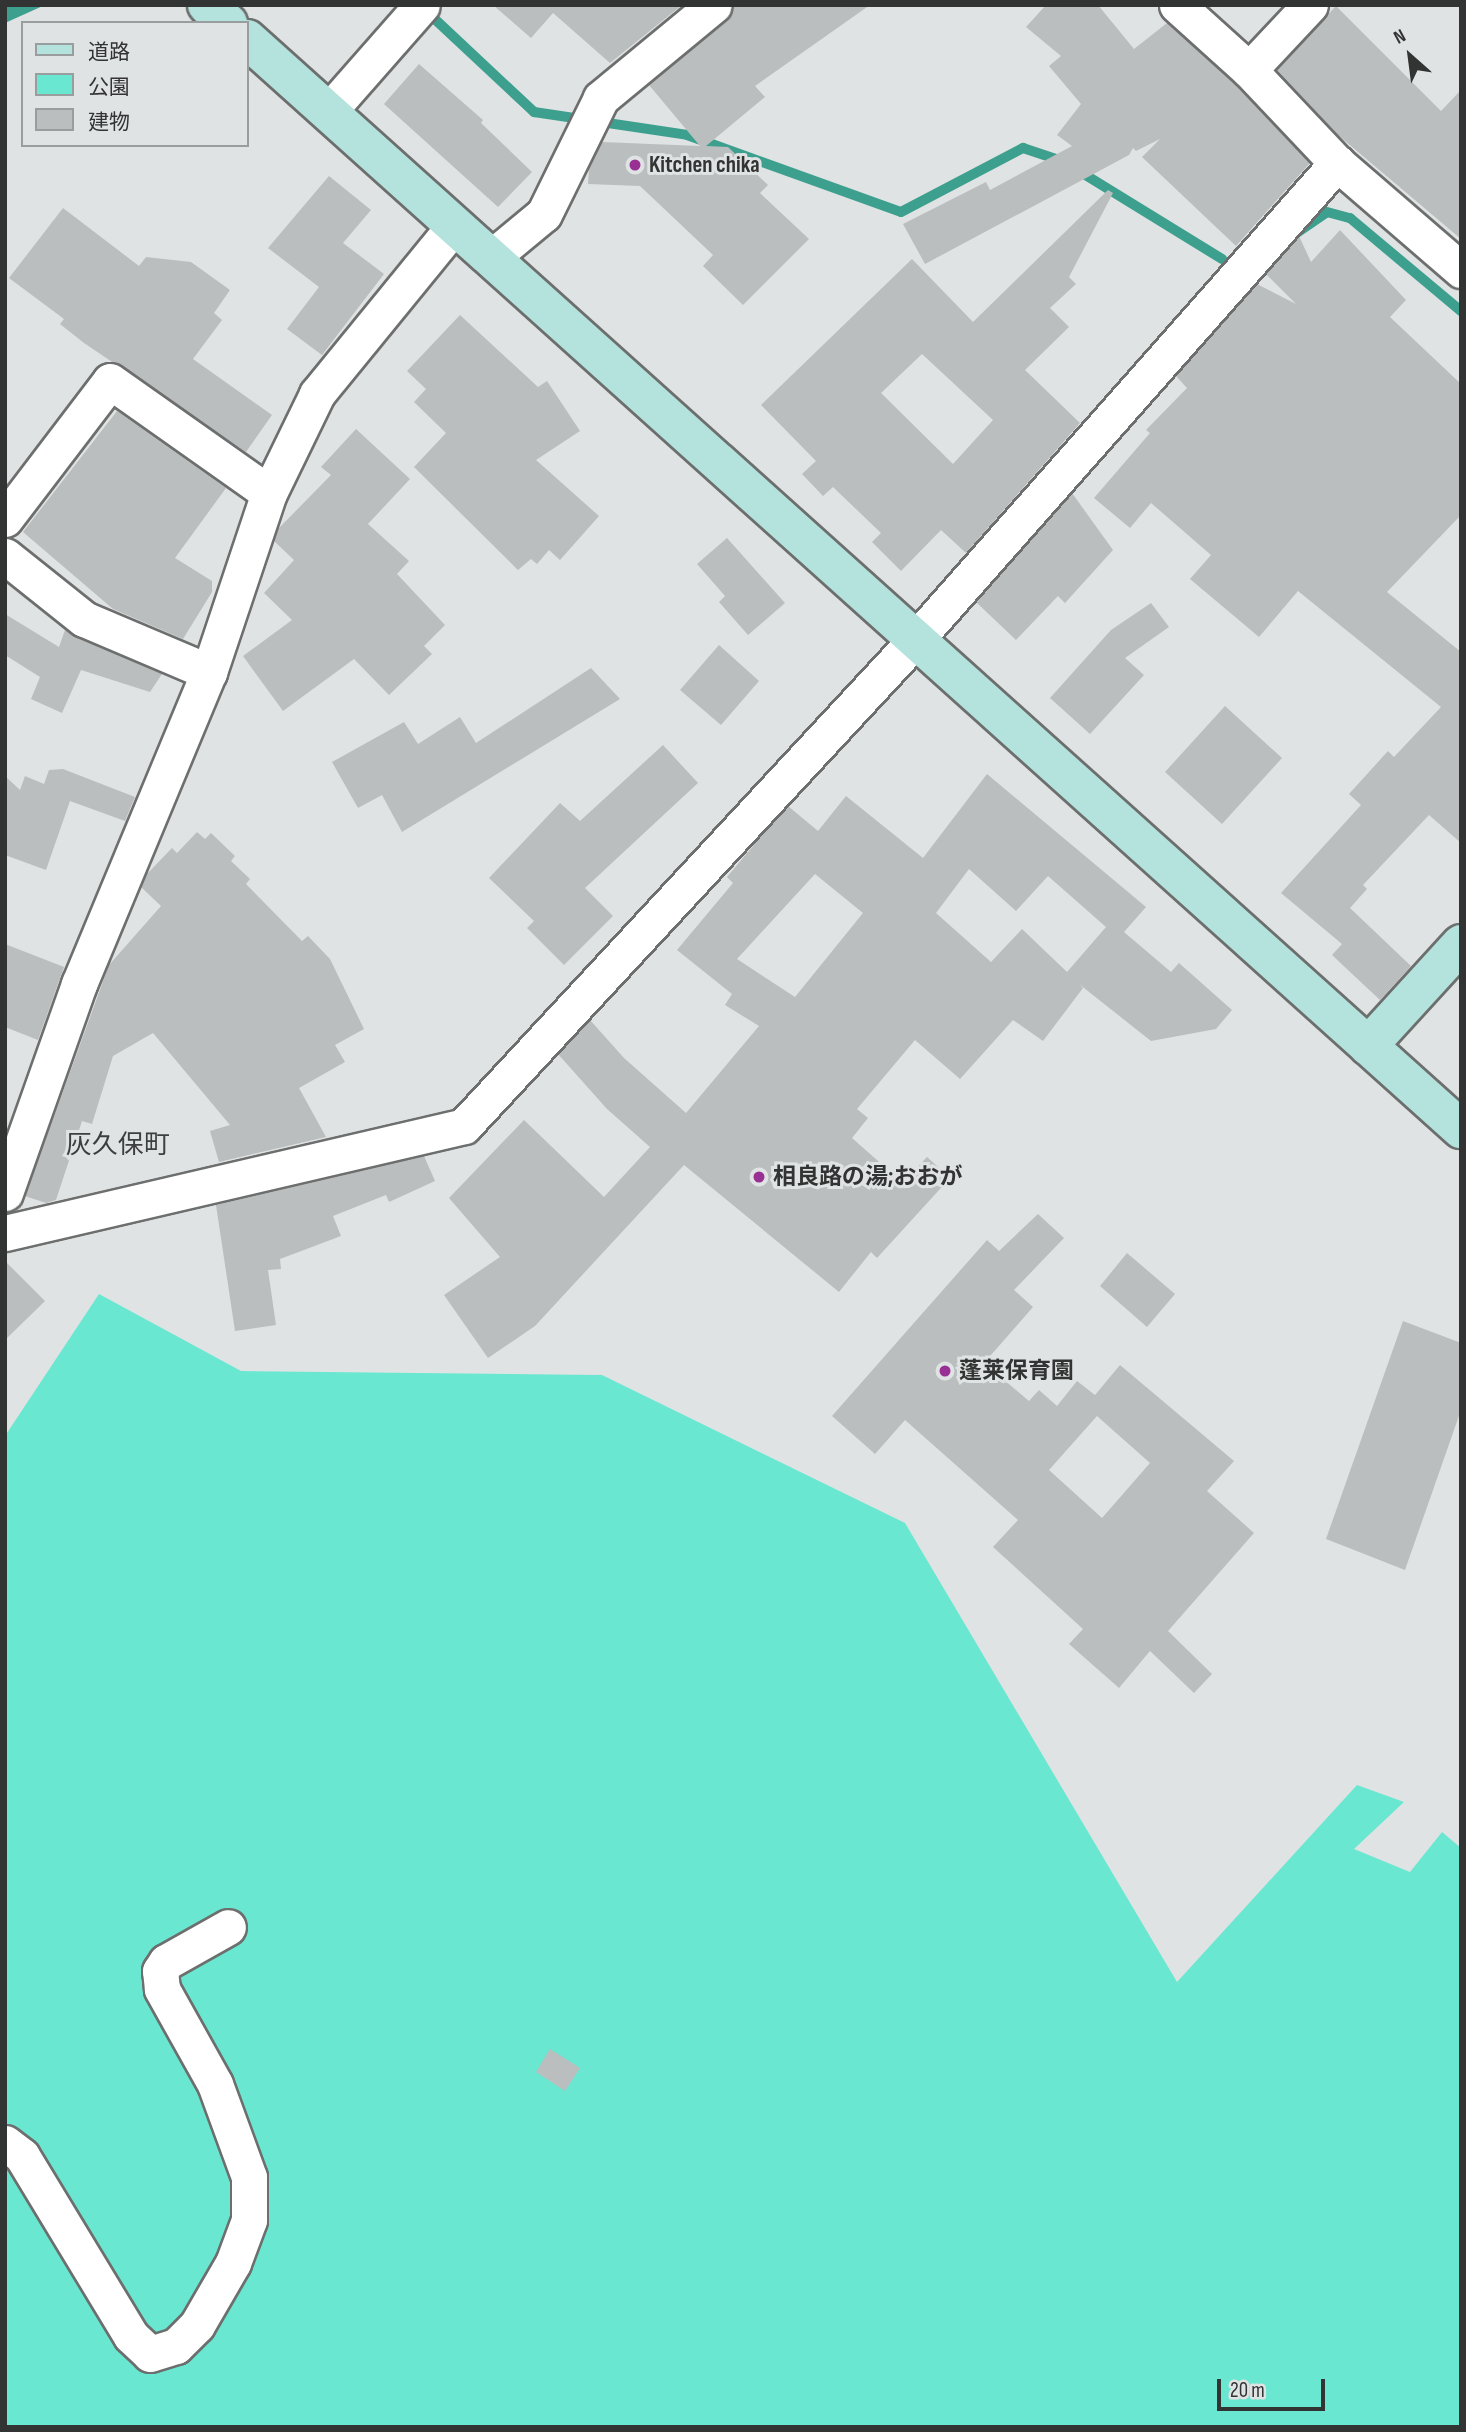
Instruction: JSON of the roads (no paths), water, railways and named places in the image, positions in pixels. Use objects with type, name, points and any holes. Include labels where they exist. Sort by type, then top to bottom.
[{"type":"street","points":[[208,5],[226,21]]},
{"type":"street","points":[[321,104],[422,5]]},
{"type":"street","points":[[492,257],[544,214],[601,98],[714,5]]},
{"type":"street","points":[[1177,5],[1249,71],[1338,163],[1461,270]]},
{"type":"street","points":[[1249,71],[1310,5]]},
{"type":"street","points":[[248,39],[918,637],[1461,1129]]},
{"type":"street","points":[[5,1233],[464,1126],[918,637],[1338,163]]},
{"type":"street","points":[[5,1193],[79,984],[209,672],[269,493],[317,394],[455,225]]},
{"type":"street","points":[[5,519],[110,382],[269,493]]},
{"type":"street","points":[[5,556],[84,619],[209,672]]},
{"type":"street","points":[[1368,1046],[1461,944]]},
{"type":"street","points":[[5,2143],[22,2156],[131,2336],[150,2354],[176,2346],[197,2325],[233,2263],[249,2220],[249,2178],[215,2084],[162,1989],[160,1972],[166,1962],[228,1927]]},
{"type":"waterway","points":[[424,9],[534,112],[687,135],[901,212],[1023,148],[1062,161]]},
{"type":"waterway","points":[[1079,171],[1222,259]]},
{"type":"waterway","points":[[1292,236],[1327,212],[1350,218],[1461,311]]},
{"type":"place","name":"Kitchen chika","points":[[635,165]]},
{"type":"place","name":"相良路の湯;おおが","points":[[759,1177]]},
{"type":"place","name":"蓬莱保育園","points":[[945,1371]]},
{"type":"district","name":"灰久保町","points":[[118,1146]]}]
